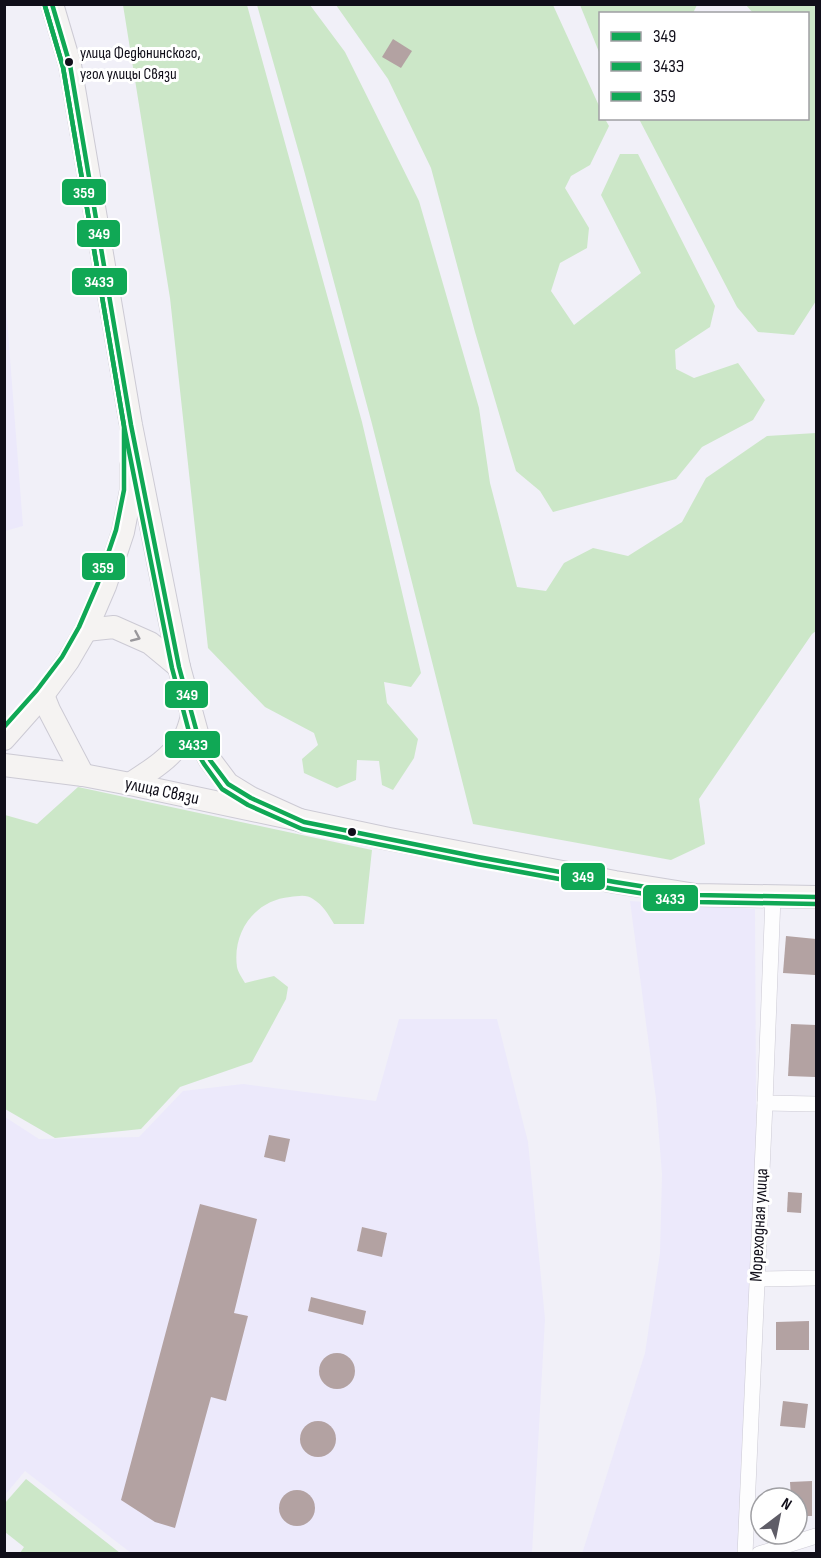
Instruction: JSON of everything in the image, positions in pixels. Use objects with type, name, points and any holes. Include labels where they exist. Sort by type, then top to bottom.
[{"type":"main road","points":[[52,4],[70,65],[131,425],[179,667],[192,716],[210,760],[228,784],[251,798],[304,822]]},
{"type":"main road","points":[[4,739],[43,695],[68,661],[86,630],[105,586],[123,532],[131,490],[131,425]]},
{"type":"main road","points":[[86,630],[114,627],[150,643],[179,667]]},
{"type":"main road","points":[[43,695],[83,775]]},
{"type":"main road","points":[[130,784],[154,769],[172,752],[184,737],[192,716]]},
{"type":"main road","name":"улица Связи","points":[[4,765],[83,775],[467,855],[615,882],[696,895],[816,897]]},
{"type":"street","name":"Мореходная улица","points":[[745,1554],[773,897]]},
{"type":"street","points":[[765,1103],[816,1104]]},
{"type":"street","points":[[757,1279],[816,1278]]},
{"type":"street","points":[[759,1554],[816,1536]]},
{"type":"shaded area","points":[[5,293],[23,526],[4,531]]},
{"type":"shaded area","points":[[630,901],[755,909],[757,1279],[745,1553],[582,1554],[645,1353],[660,1253],[662,1174],[656,1099]]},
{"type":"shaded area","points":[[399,1019],[497,1019],[528,1142],[545,1319],[532,1553],[131,1553],[25,1471],[5,1495],[5,1117],[39,1139],[139,1137],[183,1091],[243,1084],[376,1101]]},
{"type":"green space","points":[[123,5],[247,5],[362,422],[421,673],[411,687],[384,682],[387,703],[418,739],[414,758],[393,790],[382,785],[379,761],[357,760],[356,780],[337,788],[304,773],[302,759],[318,745],[314,733],[265,707],[208,648],[170,298]]},
{"type":"green space","points":[[257,5],[310,5],[345,52],[419,201],[479,408],[490,483],[517,587],[546,591],[564,563],[593,548],[628,556],[682,522],[706,478],[767,436],[816,433],[816,631],[699,799],[705,844],[671,860],[473,824],[372,424]]},
{"type":"green space","points":[[336,5],[553,5],[599,106],[599,120],[606,120],[609,126],[590,165],[571,176],[565,188],[589,228],[587,248],[560,263],[551,291],[574,325],[641,273],[601,195],[620,154],[638,154],[715,306],[710,327],[675,350],[676,369],[694,378],[738,363],[765,400],[753,420],[702,447],[676,479],[553,512],[540,491],[516,471],[475,332],[431,168],[388,79]]},
{"type":"green space","points":[[580,5],[697,5],[694,12],[599,12],[599,52]]},
{"type":"green space","points":[[746,5],[816,5],[816,301],[794,335],[758,332],[737,307],[640,120],[809,120],[809,12],[752,12]]},
{"type":"green space","points":[[78,787],[372,850],[364,924],[334,924],[317,901],[308,896],[299,896],[278,899],[267,904],[257,911],[243,930],[236,954],[237,967],[245,983],[274,976],[288,987],[286,999],[252,1062],[180,1087],[141,1129],[55,1138],[5,1109],[5,815],[37,824]]},
{"type":"green space","points":[[26,1479],[120,1553],[20,1553],[24,1547],[5,1532],[5,1503]]},
{"type":"building","points":[[393,39],[412,51],[401,68],[382,57]]},
{"type":"building","points":[[786,936],[816,939],[815,975],[783,973]]},
{"type":"building","points":[[791,1024],[816,1025],[815,1077],[788,1076]]},
{"type":"building","points":[[269,1135],[290,1139],[285,1162],[264,1157]]},
{"type":"building","points":[[788,1192],[802,1193],[801,1213],[787,1212]]},
{"type":"building","points":[[200,1204],[257,1219],[234,1313],[248,1316],[226,1401],[211,1397],[175,1528],[155,1522],[121,1500]]},
{"type":"building","points":[[362,1227],[387,1233],[382,1257],[357,1251]]},
{"type":"building","points":[[311,1297],[366,1311],[363,1325],[308,1311]]},
{"type":"building","points":[[809,1321],[809,1350],[776,1350],[776,1322]]},
{"type":"building","points":[[337,1353],[350,1358],[355,1371],[350,1384],[337,1389],[324,1384],[319,1371],[324,1358]]},
{"type":"building","points":[[783,1401],[808,1404],[805,1428],[780,1426]]},
{"type":"building","points":[[318,1421],[331,1426],[336,1439],[331,1452],[318,1457],[305,1452],[300,1439],[305,1426]]},
{"type":"building","points":[[812,1481],[812,1516],[809,1516],[809,1486],[790,1486],[790,1482]]},
{"type":"building","points":[[297,1490],[310,1495],[315,1508],[310,1521],[297,1526],[284,1521],[279,1508],[284,1495]]},
{"type":"transit line","name":"349","points":[[52,4],[70,65],[131,425],[179,667],[199,740],[210,760],[228,784],[251,798],[304,822],[478,857],[696,895],[816,897]]},
{"type":"transit line","name":"343Э","points":[[45,6],[63,67],[124,426],[172,668],[192,743],[222,789],[248,805],[302,829],[477,864],[695,902],[816,904]]},
{"type":"transit line","name":"359","points":[[4,727],[37,690],[62,657],[79,627],[98,583],[116,530],[124,490],[124,426],[63,67],[45,6]]},
{"type":"place","name":"улица Федюнинского, угол улицы Связи","points":[[69,62]]}]
